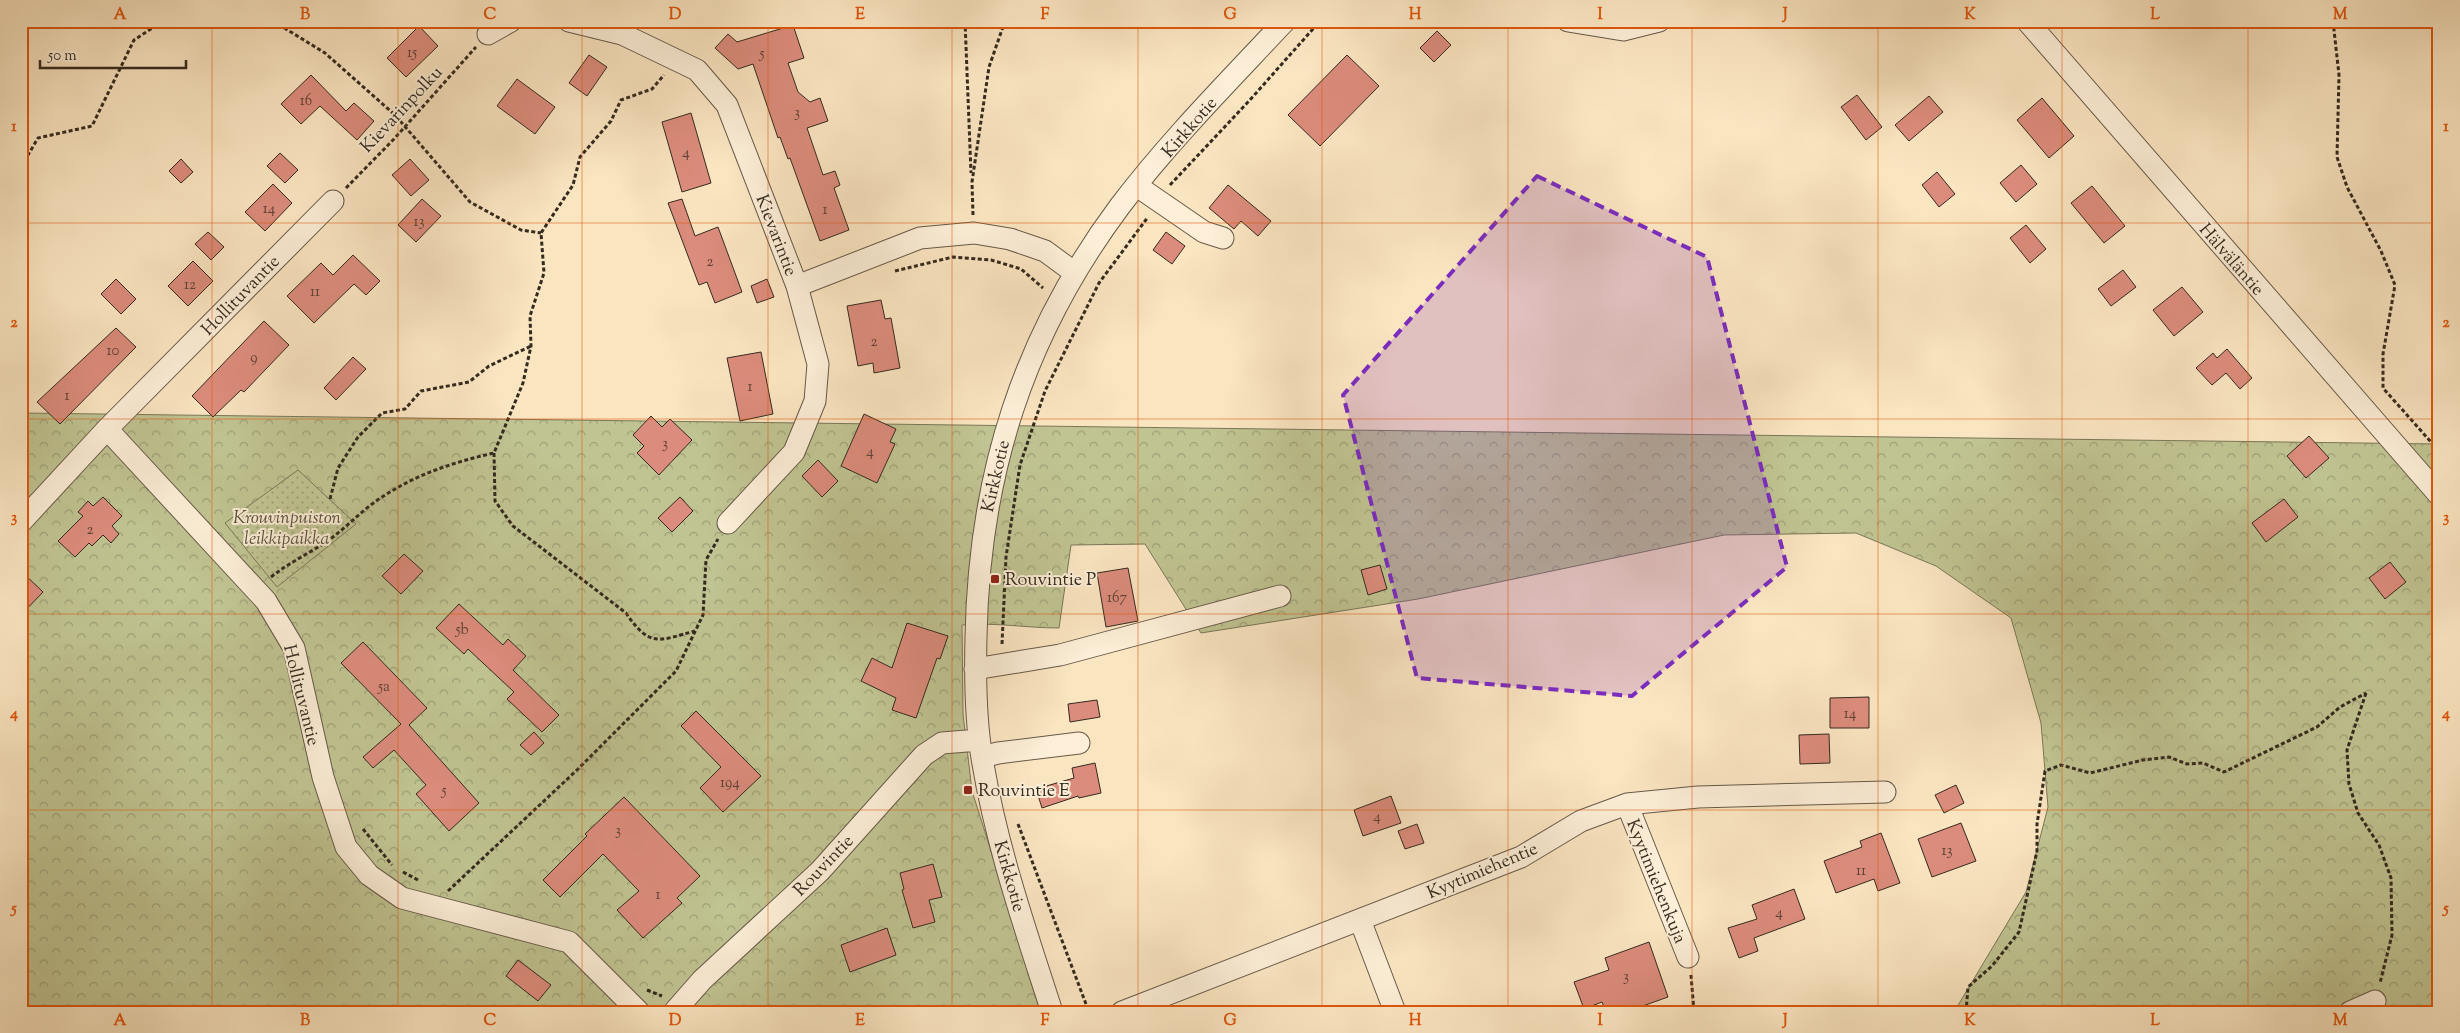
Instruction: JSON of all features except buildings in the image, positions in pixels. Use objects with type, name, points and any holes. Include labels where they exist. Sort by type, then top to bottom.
[{"type":"street","points":[[488,34],[511,21]]},
{"type":"street","name":"Kievarintie","points":[[569,21],[622,34],[697,70],[727,105],[797,286],[920,238],[974,233],[1046,250],[1075,273]]},
{"type":"street","name":"Kirkkotie","points":[[1052,1012],[1017,903],[997,832],[981,749],[975,669],[977,599],[986,511],[1000,448],[1017,395],[1059,302],[1075,273],[1120,206],[1185,130],[1285,21]]},
{"type":"street","points":[[1568,21],[1623,30],[1659,21]]},
{"type":"street","name":"Hälväläntie","points":[[2027,21],[2439,495]]},
{"type":"street","points":[[1137,186],[1204,232],[1223,238]]},
{"type":"street","name":"Hollituvantie","points":[[333,201],[107,429],[266,601],[294,648],[323,777],[346,847],[369,876],[402,898],[569,942],[639,1012]]},
{"type":"street","points":[[728,523],[794,452],[815,401],[818,364],[797,286]]},
{"type":"street","points":[[21,522],[107,429]]},
{"type":"street","points":[[975,669],[1060,655],[1280,596]]},
{"type":"street","name":"Rouvintie","points":[[678,1008],[702,980],[820,871],[924,754],[942,743],[981,749],[1079,743]]},
{"type":"street","name":"Kyytimiehentie","points":[[1122,1012],[1522,857],[1580,821],[1627,804],[1698,797],[1885,792]]},
{"type":"street","name":"Kyytimiehenkuja","points":[[1627,804],[1688,957]]},
{"type":"street","points":[[1360,920],[1395,1012]]},
{"type":"street","points":[[2350,1012],[2375,1001]]},
{"type":"path","points":[[21,167],[38,138],[92,126],[134,40],[163,21]]},
{"type":"path","points":[[273,21],[324,53],[406,126],[470,202],[521,230],[540,233]]},
{"type":"path","points":[[965,21],[974,233]]},
{"type":"path","points":[[972,182],[989,68],[1005,21]]},
{"type":"path","points":[[1000,666],[1006,558],[1020,465],[1045,391],[1081,318],[1099,283],[1174,181],[1250,101],[1320,21]]},
{"type":"path","points":[[2334,21],[2339,75],[2337,157],[2347,187],[2381,252],[2395,285],[2383,354],[2383,388],[2439,451]]},
{"type":"path","name":"Kievarinpolku","points":[[333,201],[406,126],[488,34]]},
{"type":"path","points":[[676,59],[652,89],[621,100],[611,121],[580,157],[573,185],[540,233],[544,273],[530,316],[531,346],[523,383],[494,453],[495,501],[513,526],[626,613],[639,632],[659,641],[696,631]]},
{"type":"path","points":[[888,273],[953,257],[991,260],[1021,269],[1059,302],[1081,318]]},
{"type":"path","points":[[330,499],[338,468],[358,437],[382,413],[405,409],[421,391],[468,382],[489,366],[531,346]]},
{"type":"path","points":[[267,580],[291,561],[314,550],[344,529],[382,497],[429,470],[494,453]]},
{"type":"path","points":[[448,891],[578,769],[676,671],[704,615],[706,560],[728,523]]},
{"type":"path","points":[[1966,1012],[1968,987],[1992,966],[2019,932],[2037,851],[2037,824],[2045,771],[2061,765],[2090,773],[2143,760],[2169,757],[2187,764],[2203,763],[2224,772],[2317,727],[2340,707],[2366,693],[2347,750],[2349,784],[2358,813],[2379,845],[2391,878],[2392,935],[2375,1001]]},
{"type":"path","points":[[1014,815],[1089,1012]]},
{"type":"path","points":[[359,825],[395,868],[424,883]]},
{"type":"path","points":[[440,889],[457,894]]},
{"type":"path","points":[[1688,957],[1694,994],[1694,1012]]},
{"type":"path","points":[[641,988],[678,1008]]},
{"type":"highlighted area","points":[[1537,176],[1707,257],[1787,567],[1632,696],[1417,678],[1343,395]]},
{"type":"green space","points":[[21,413],[2439,444],[2439,1012],[1954,1012],[2026,892],[2048,807],[2041,723],[2011,618],[1936,566],[1856,533],[1724,535],[1418,599],[1201,633],[1145,544],[1071,545],[1059,628],[986,624],[962,625],[963,714],[972,791],[1042,1012],[21,1012]]},
{"type":"green space","name":"Krouvinpuiston leikkipaikka","points":[[298,470],[356,524],[277,587],[225,523]]},
{"type":"place","name":"Rouvintie P","points":[[995,579]]},
{"type":"place","name":"Rouvintie E","points":[[968,790]]}]
